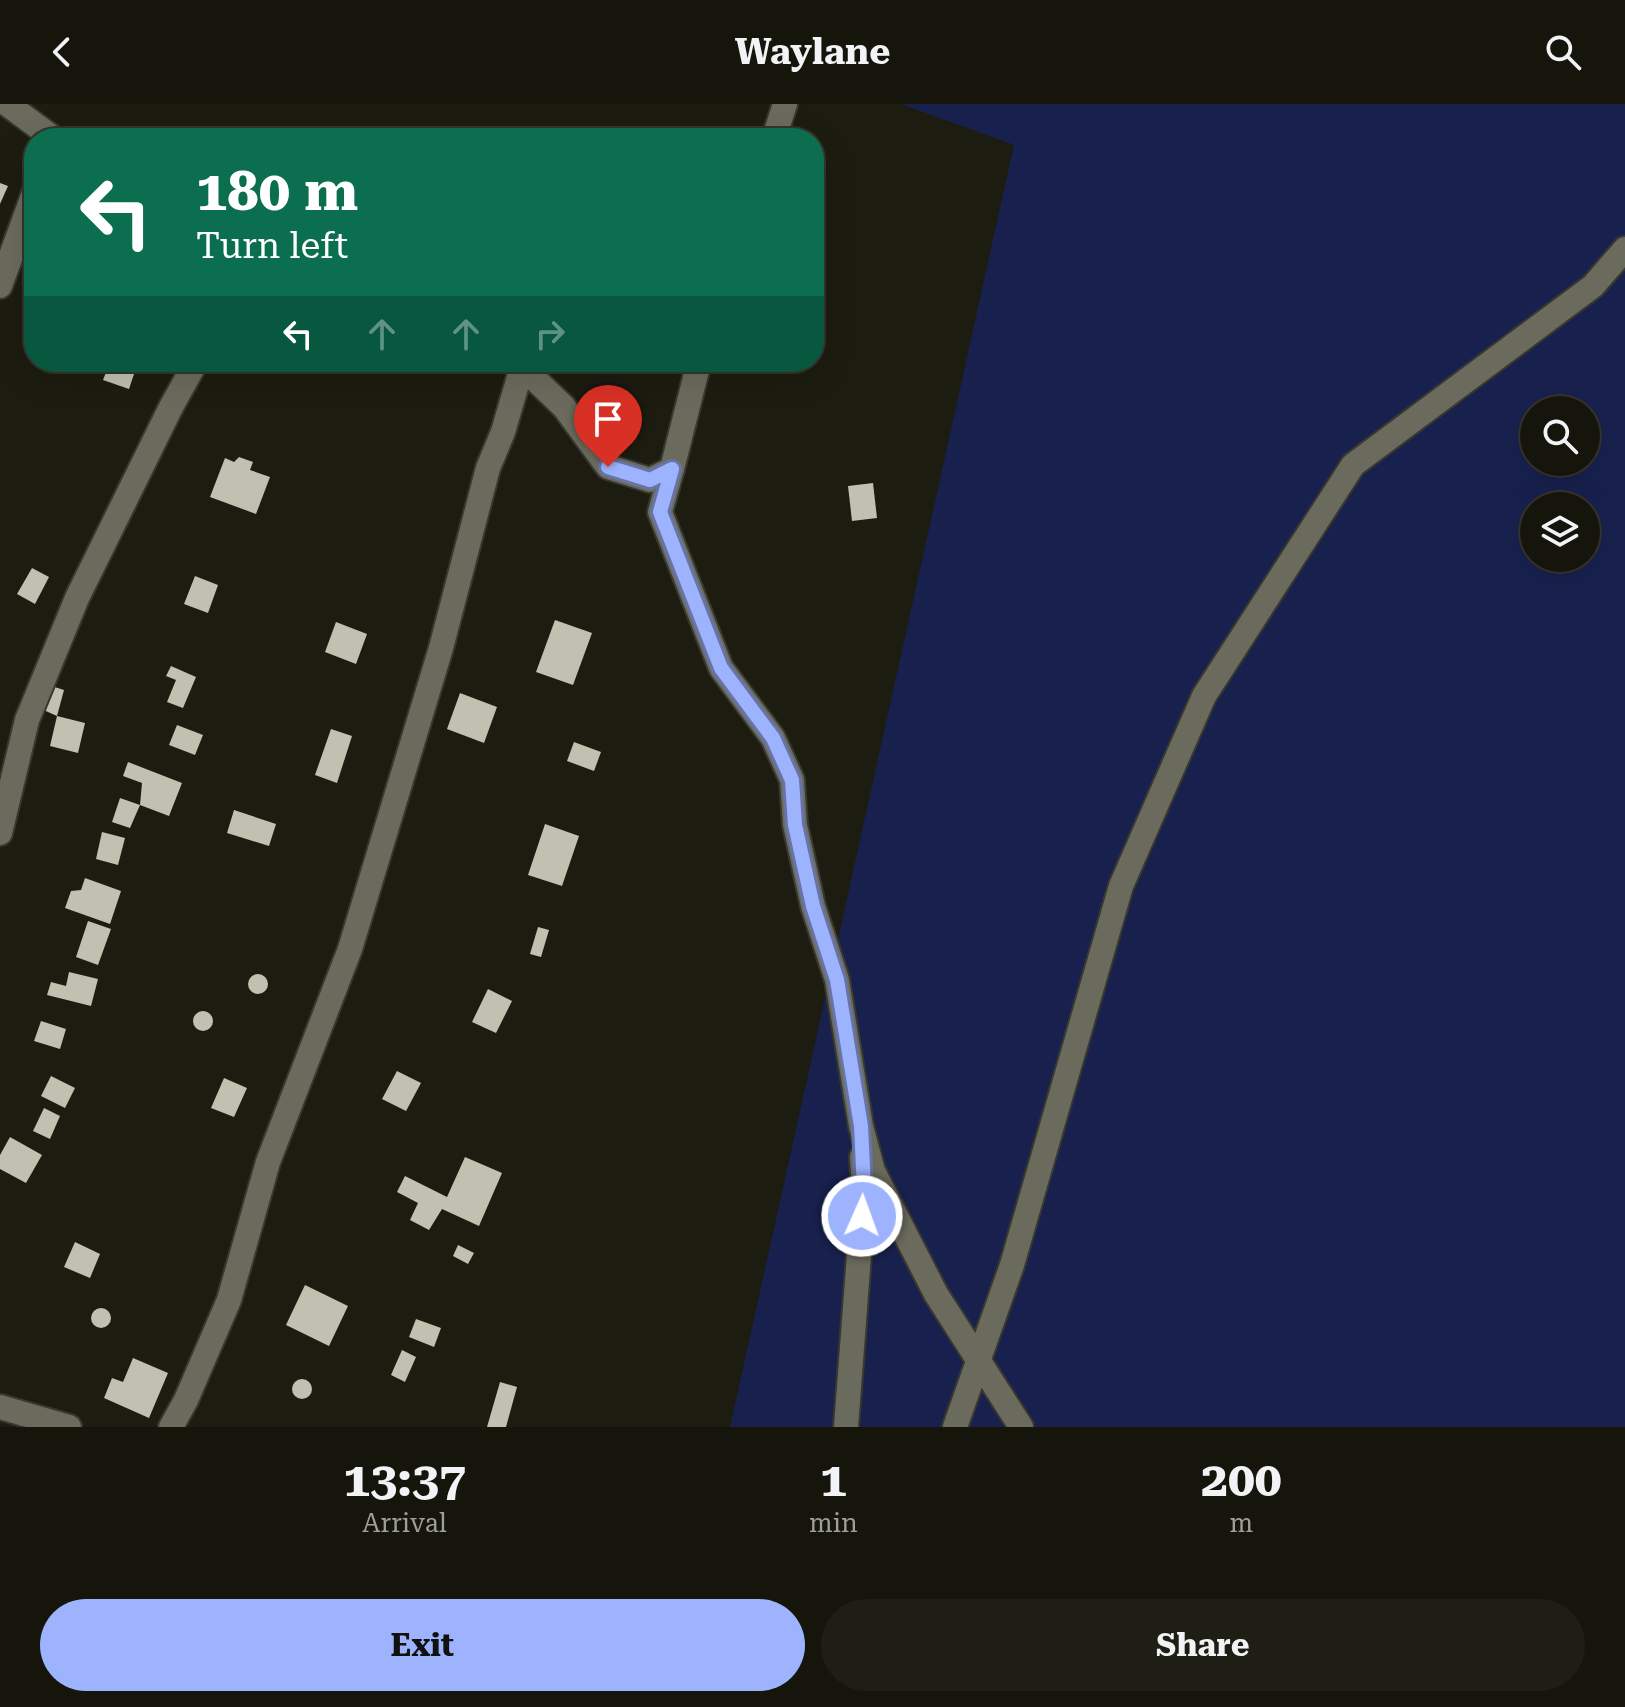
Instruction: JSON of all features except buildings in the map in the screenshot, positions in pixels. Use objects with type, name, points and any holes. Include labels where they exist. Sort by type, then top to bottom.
[{"type":"street","points":[[7,104],[39,128]]},
{"type":"street","points":[[777,128],[785,104]]},
{"type":"street","points":[[0,286],[24,220]]},
{"type":"street","points":[[955,1427],[1012,1265],[1121,886],[1204,696],[1353,465],[1593,286],[1625,249]]},
{"type":"street","points":[[0,833],[27,720],[77,598],[190,372]]},
{"type":"street","points":[[171,1427],[186,1400],[229,1300],[268,1162],[350,949],[441,648],[488,468],[503,432],[518,372]]},
{"type":"street","points":[[527,372],[564,407],[608,467],[650,480],[672,469]]},
{"type":"street","points":[[696,372],[660,512],[721,668],[773,738],[792,780],[795,825],[813,906],[837,980],[861,1126],[873,1171],[936,1294],[1021,1427]]},
{"type":"street","points":[[846,1427],[864,1189],[861,1126]]},
{"type":"street","points":[[0,1407],[69,1427]]},
{"type":"shaded area","points":[[901,104],[1625,104],[1625,1427],[730,1427],[1014,145]]},
{"type":"route","points":[[608,467],[650,480],[672,469],[660,512],[721,668],[773,738],[792,780],[795,825],[813,906],[837,980],[861,1126],[862,1216]]}]
